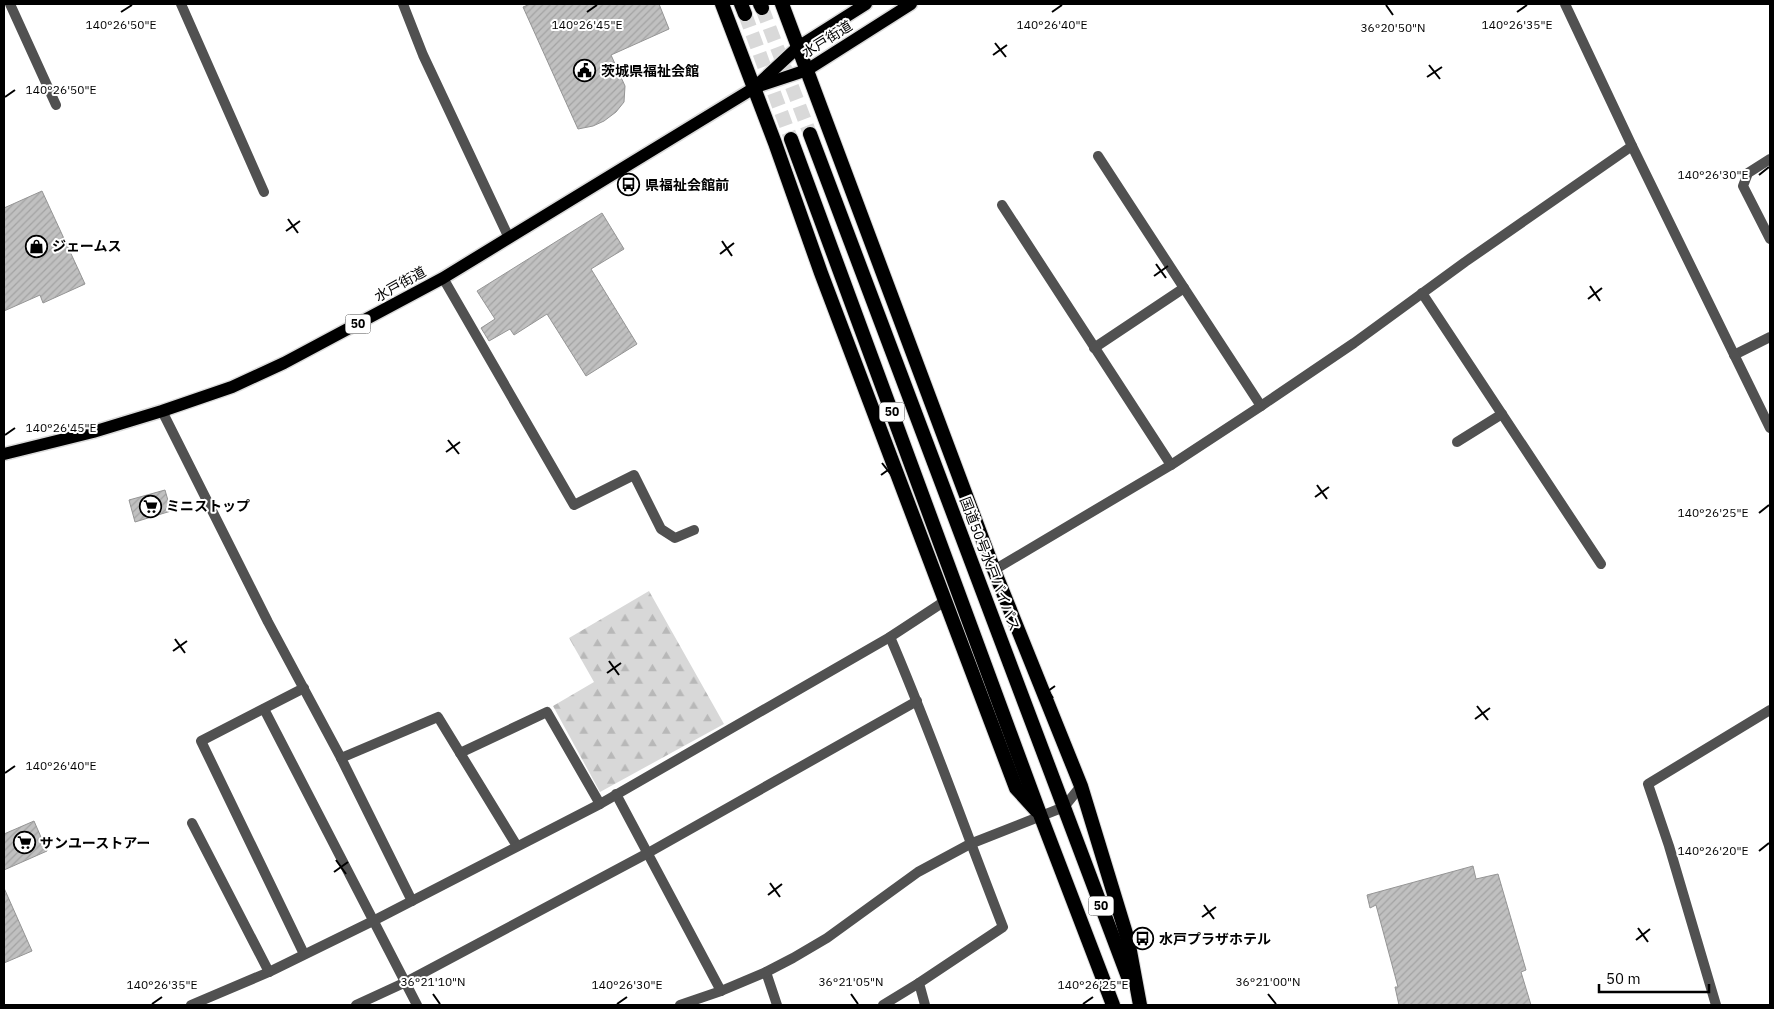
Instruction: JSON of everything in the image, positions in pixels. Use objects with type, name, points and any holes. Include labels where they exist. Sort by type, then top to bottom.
[{"type":"highway","points":[[722,4],[821,274],[1016,788],[1041,817]]},
{"type":"highway","points":[[782,4],[994,570],[1081,786],[1128,940],[1139,1005]]},
{"type":"highway","name":"国道50号水戸バイパス","points":[[810,134],[1139,1005]]},
{"type":"highway","name":"50","points":[[791,139],[1041,817],[1113,1005]]},
{"type":"main road","name":"水戸街道","points":[[4,454],[93,432],[162,411],[241,383],[337,336],[443,278],[754,88],[798,47],[866,4]]},
{"type":"main road","name":"水戸街道","points":[[754,88],[807,70],[911,4]]},
{"type":"street","points":[[10,4],[56,105]]},
{"type":"street","points":[[181,4],[264,192]]},
{"type":"street","points":[[403,4],[423,55],[509,238]]},
{"type":"street","points":[[1564,4],[1770,428]]},
{"type":"street","points":[[994,570],[1171,465],[1261,406],[1354,343],[1632,146]]},
{"type":"street","points":[[1098,156],[1261,406]]},
{"type":"street","points":[[1770,159],[1748,173],[1743,186],[1770,239]]},
{"type":"street","points":[[1002,205],[1171,465]]},
{"type":"street","points":[[443,278],[574,506],[634,474],[661,529],[675,538],[694,530]]},
{"type":"street","points":[[1094,348],[1184,288]]},
{"type":"street","points":[[1422,293],[1600,564]]},
{"type":"street","points":[[1734,355],[1770,337]]},
{"type":"street","points":[[162,411],[268,622],[341,758],[412,901]]},
{"type":"street","points":[[1458,442],[1502,414]]},
{"type":"street","points":[[191,1005],[269,972],[373,921],[600,804],[890,637],[946,601]]},
{"type":"street","points":[[883,1005],[1003,926],[970,844],[917,701],[890,637]]},
{"type":"street","points":[[304,688],[201,741],[304,954]]},
{"type":"street","points":[[356,1005],[406,982],[648,853],[917,701]]},
{"type":"street","points":[[264,709],[417,1005]]},
{"type":"street","points":[[1716,1005],[1669,846],[1648,784],[1770,710]]},
{"type":"street","points":[[460,753],[547,712],[600,804]]},
{"type":"street","points":[[341,758],[438,717],[517,846]]},
{"type":"street","points":[[680,1005],[721,991],[766,972],[827,938],[918,872],[970,844],[1064,807],[1081,786]]},
{"type":"street","points":[[616,794],[721,991]]},
{"type":"street","points":[[192,823],[269,972]]},
{"type":"street","points":[[766,972],[777,1005]]},
{"type":"street","points":[[919,983],[925,1005]]},
{"type":"green space","points":[[649,591],[724,724],[600,792],[553,706],[594,682],[569,638]]},
{"type":"building","name":"茨城県福祉会館","points":[[530,4],[659,4],[669,29],[611,55],[625,86],[624,102],[616,112],[604,121],[593,126],[578,129],[523,7]]},
{"type":"building","name":"ジェームス","points":[[42,191],[85,284],[43,303],[40,295],[4,311],[4,208]]},
{"type":"building","points":[[602,213],[624,249],[591,269],[637,344],[586,376],[547,314],[514,335],[510,329],[489,341],[481,328],[495,319],[477,291]]},
{"type":"building","name":"ミニストップ","points":[[165,490],[171,511],[135,522],[129,500]]},
{"type":"building","name":"サンユーストアー","points":[[34,821],[47,851],[4,870],[4,834]]},
{"type":"building","points":[[1473,866],[1476,879],[1498,874],[1526,970],[1521,972],[1531,1005],[1399,1005],[1395,987],[1398,987],[1376,905],[1370,908],[1367,895]]},
{"type":"building","points":[[4,888],[32,951],[4,963]]},
{"type":"tunnel","points":[[762,8],[810,134]]},
{"type":"tunnel","points":[[745,14],[791,139]]},
{"type":"place","name":"茨城県福祉会館","points":[[585,71]]},
{"type":"place","name":"県福祉会館前","points":[[629,185]]},
{"type":"place","name":"ジェームス","points":[[36,246]]},
{"type":"place","name":"ミニストップ","points":[[150,506]]},
{"type":"place","name":"サンユーストアー","points":[[24,843]]},
{"type":"place","name":"水戸プラザホテル","points":[[1143,939]]}]
